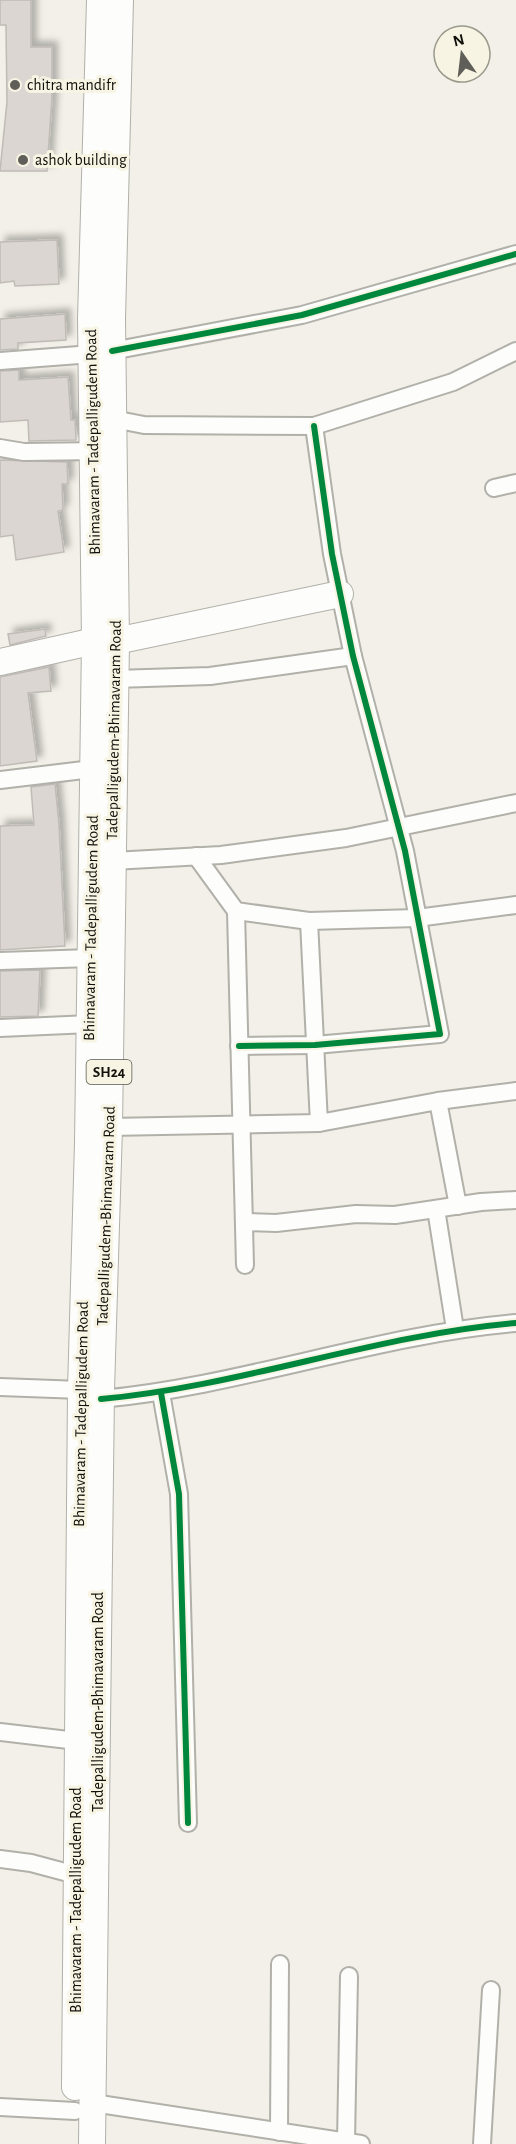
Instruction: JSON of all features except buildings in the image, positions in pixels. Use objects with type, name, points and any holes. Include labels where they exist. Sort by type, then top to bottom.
[{"type":"main road","name":"Bhimavaram - Tadepalligudem Road","points":[[100,0],[103,451]]},
{"type":"main road","name":"Tadepalligudem-Bhimavaram Road","points":[[92,2144],[84,2107],[91,1394],[109,1127],[113,861],[105,714],[115,679],[106,641],[103,451],[113,419],[102,353],[120,0]]},
{"type":"main road","points":[[0,662],[340,594]]},
{"type":"main road","name":"Bhimavaram - Tadepalligudem Road","points":[[74,2144],[84,2107],[76,1875],[77,1741],[91,1394],[92,769],[105,714],[106,641]]},
{"type":"street","points":[[0,361],[102,353],[302,315],[516,254]]},
{"type":"street","points":[[113,419],[144,424],[314,426],[453,382],[516,351]]},
{"type":"street","points":[[239,1046],[315,1045],[440,1034],[398,826],[353,656],[340,594],[314,426]]},
{"type":"street","points":[[0,448],[24,452],[103,451]]},
{"type":"street","points":[[494,488],[516,483]]},
{"type":"street","points":[[115,679],[210,676],[353,656]]},
{"type":"street","points":[[0,780],[92,769]]},
{"type":"street","points":[[113,861],[196,856],[346,838],[516,802]]},
{"type":"street","points":[[196,856],[236,911],[245,1265]]},
{"type":"street","points":[[236,911],[309,921],[417,918],[516,905]]},
{"type":"street","points":[[309,921],[319,1123]]},
{"type":"street","points":[[0,961],[91,958]]},
{"type":"street","points":[[0,1029],[90,1024]]},
{"type":"street","points":[[109,1127],[319,1123],[438,1101],[516,1091]]},
{"type":"street","points":[[438,1101],[458,1206]]},
{"type":"street","points":[[243,1222],[276,1223],[356,1214],[396,1215],[516,1200]]},
{"type":"street","points":[[436,1209],[455,1329]]},
{"type":"street","points":[[0,1387],[91,1394],[161,1393],[455,1329],[516,1323]]},
{"type":"street","points":[[161,1393],[179,1494],[188,1823]]},
{"type":"street","points":[[0,1732],[77,1741]]},
{"type":"street","points":[[0,1859],[31,1863],[76,1875]]},
{"type":"street","points":[[279,2132],[280,1964]]},
{"type":"street","points":[[0,2107],[84,2107],[353,2143],[349,1976]]},
{"type":"street","points":[[482,2144],[491,1990]]},
{"type":"cycle path","points":[[112,351],[302,315],[516,254]]},
{"type":"cycle path","points":[[239,1046],[315,1045],[440,1034],[405,851],[353,656],[332,554],[314,426]]},
{"type":"cycle path","points":[[101,1399],[206,1383],[412,1338],[516,1323]]},
{"type":"cycle path","points":[[161,1393],[179,1494],[188,1823]]},
{"type":"place","name":"chitra mandifr","points":[[15,85]]},
{"type":"place","name":"ashok building","points":[[23,160]]}]
